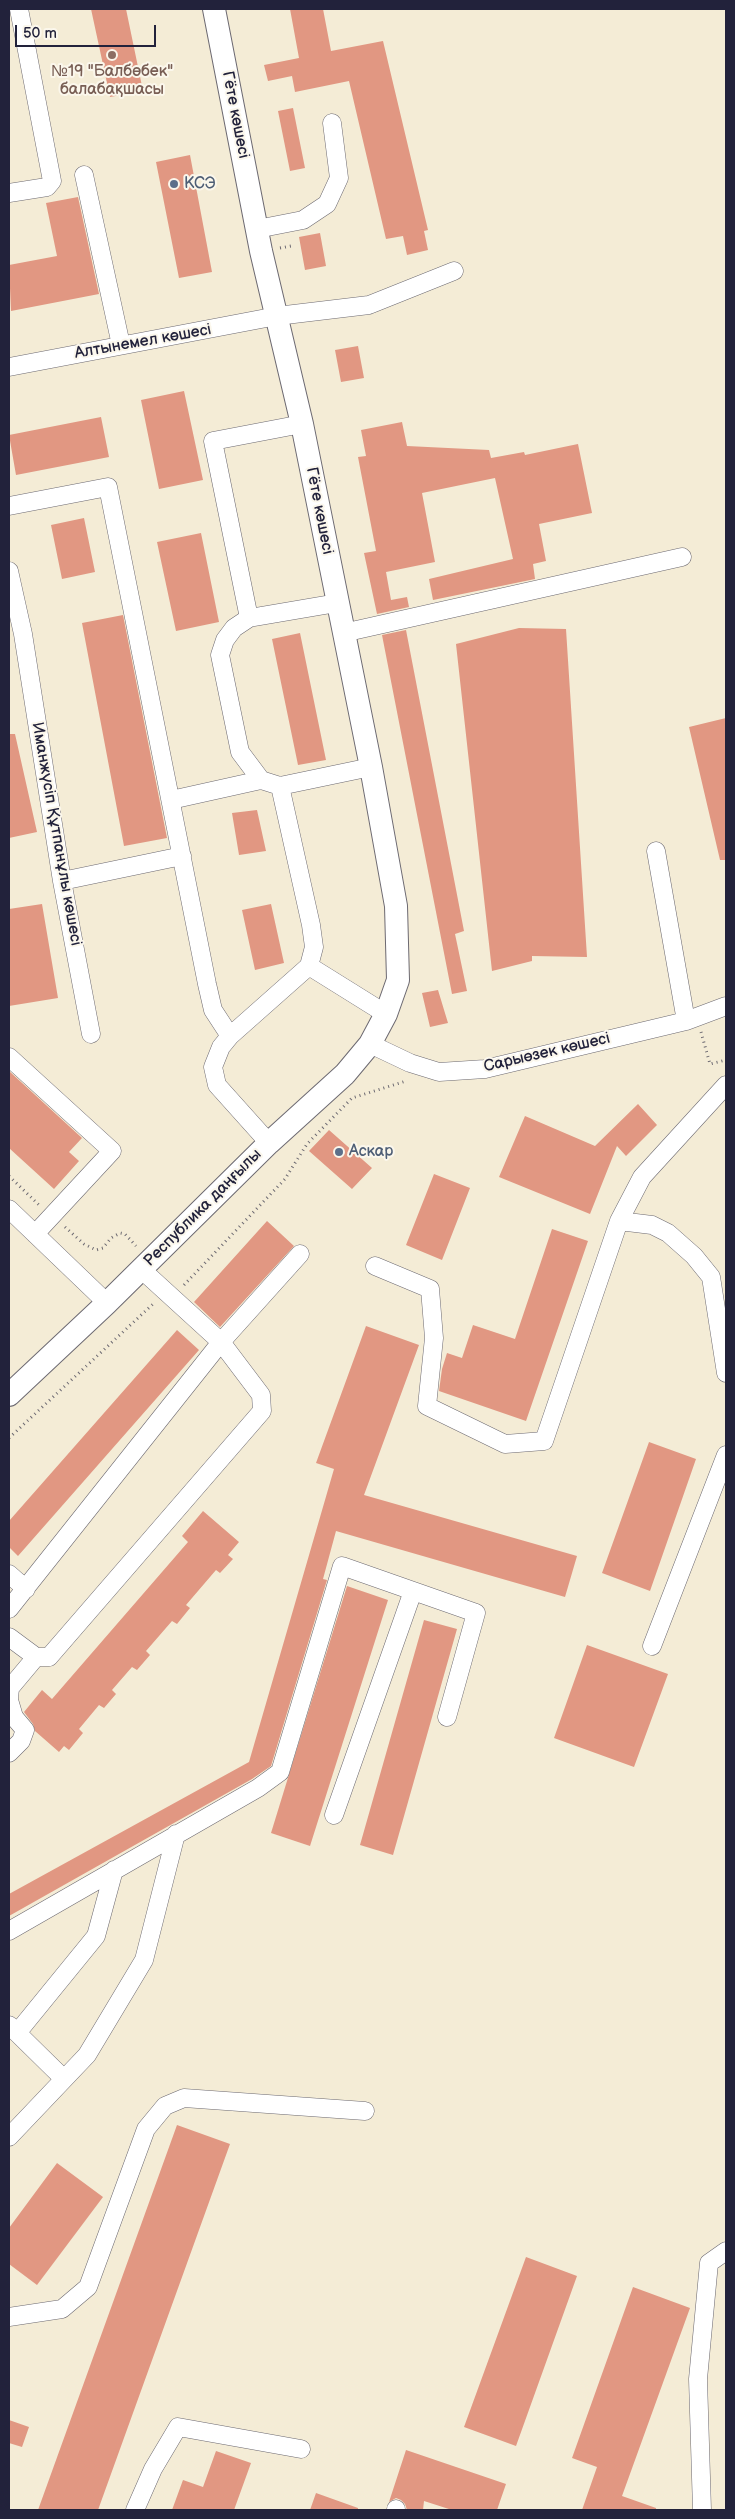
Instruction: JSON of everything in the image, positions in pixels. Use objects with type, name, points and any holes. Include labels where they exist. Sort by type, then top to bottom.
[{"type":"main road","name":"Гёте көшесі","points":[[214,9],[257,229],[302,424],[371,766],[396,906],[398,980],[386,1014]]},
{"type":"main road","name":"Республика даңғылы","points":[[9,1394],[107,1303],[269,1143],[345,1074],[370,1044],[386,1014]]},
{"type":"street","points":[[9,193],[47,187],[52,182],[19,9]]},
{"type":"street","points":[[257,229],[303,220],[327,204],[339,178],[332,123]]},
{"type":"street","points":[[84,175],[121,345]]},
{"type":"street","name":"Алтынемел көшесі","points":[[9,368],[277,316],[370,305],[454,271]]},
{"type":"street","points":[[249,618],[213,441],[302,424]]},
{"type":"street","points":[[9,506],[108,487],[213,1010],[230,1036]]},
{"type":"street","points":[[343,633],[682,557]]},
{"type":"street","name":"Иманжүсіп Құтпанұлы көшесі","points":[[9,571],[16,636],[92,1034]]},
{"type":"street","points":[[261,780],[240,752],[220,655],[225,640],[234,628],[249,618],[337,603]]},
{"type":"street","points":[[171,800],[261,780],[280,786],[371,766]]},
{"type":"street","points":[[269,1143],[217,1086],[213,1067],[220,1047],[230,1036],[309,966],[314,947],[312,925],[280,786]]},
{"type":"street","points":[[656,851],[686,1021]]},
{"type":"street","points":[[62,881],[182,856]]},
{"type":"street","points":[[309,966],[386,1014]]},
{"type":"street","name":"Сарыөзек көшесі","points":[[370,1044],[410,1063],[439,1072],[484,1069],[686,1021],[726,1006]]},
{"type":"street","points":[[9,1057],[112,1151],[35,1234]]},
{"type":"street","points":[[375,1266],[430,1289],[434,1338],[427,1406],[506,1444],[544,1441],[619,1221],[642,1177],[726,1085]]},
{"type":"street","points":[[9,1209],[107,1303]]},
{"type":"street","points":[[619,1221],[652,1225],[668,1233],[694,1256],[711,1277],[726,1372]]},
{"type":"street","points":[[9,1609],[221,1342],[300,1254]]},
{"type":"street","points":[[9,1637],[36,1657],[49,1657],[262,1412],[261,1395],[221,1342],[142,1269]]},
{"type":"street","points":[[652,1646],[726,1455]]},
{"type":"street","points":[[9,1931],[280,1772],[342,1566],[476,1613],[447,1717]]},
{"type":"street","points":[[9,1574],[26,1589]]},
{"type":"street","points":[[334,1815],[412,1591]]},
{"type":"street","points":[[9,1753],[21,1741],[25,1730],[14,1717],[9,1699],[10,1688],[36,1657]]},
{"type":"street","points":[[9,2137],[87,2055],[144,1960],[176,1834]]},
{"type":"street","points":[[64,2079],[13,2029],[96,1936],[114,1870]]},
{"type":"street","points":[[9,2317],[62,2309],[88,2287],[146,2129],[165,2106],[184,2098],[365,2111]]},
{"type":"street","points":[[702,2510],[698,2379],[709,2263],[726,2251]]},
{"type":"street","points":[[134,2510],[153,2469],[178,2427],[300,2449]]},
{"type":"path","points":[[701,1033],[710,1064],[726,1060]]},
{"type":"path","points":[[9,1438],[167,1292]]},
{"type":"building","points":[[91,9],[126,9],[143,91],[110,97]]},
{"type":"building","points":[[290,9],[323,9],[331,51],[383,41],[428,230],[424,231],[428,250],[407,255],[403,236],[386,239],[349,81],[295,92],[292,76],[268,81],[264,65],[299,58]]},
{"type":"building","points":[[293,108],[305,168],[290,171],[278,111]]},
{"type":"building","points":[[190,155],[212,272],[179,278],[156,162]]},
{"type":"building","points":[[78,197],[99,294],[11,311],[9,265],[57,256],[46,203]]},
{"type":"building","points":[[320,233],[326,266],[305,270],[299,237]]},
{"type":"building","points":[[358,346],[364,378],[341,382],[335,350]]},
{"type":"building","points":[[184,391],[203,480],[159,489],[141,400]]},
{"type":"building","points":[[101,417],[109,457],[16,475],[9,435]]},
{"type":"building","points":[[402,422],[407,446],[489,450],[491,458],[524,452],[525,455],[578,444],[592,513],[539,524],[546,561],[533,564],[535,579],[433,600],[429,579],[513,559],[495,478],[422,493],[435,562],[386,572],[391,600],[407,597],[409,607],[377,614],[364,553],[376,551],[358,457],[366,456],[361,430]]},
{"type":"building","points":[[84,518],[95,572],[62,579],[51,525]]},
{"type":"building","points":[[201,533],[219,622],[176,631],[157,542]]},
{"type":"building","points":[[123,615],[167,838],[124,846],[82,623]]},
{"type":"building","points":[[519,628],[566,629],[587,957],[532,956],[532,961],[492,971],[456,644]]},
{"type":"building","points":[[406,630],[464,931],[455,934],[467,991],[452,994],[382,635]]},
{"type":"building","points":[[300,633],[326,760],[298,765],[272,639]]},
{"type":"building","points":[[726,718],[726,860],[720,860],[689,727]]},
{"type":"building","points":[[9,734],[15,734],[37,832],[9,838]]},
{"type":"building","points":[[257,810],[266,851],[239,855],[232,813]]},
{"type":"building","points":[[42,904],[58,998],[9,1006],[9,909]]},
{"type":"building","points":[[271,904],[284,963],[255,970],[242,910]]},
{"type":"building","points":[[438,990],[448,1023],[430,1027],[422,993]]},
{"type":"building","points":[[9,1071],[82,1138],[69,1152],[79,1161],[54,1189],[9,1148]]},
{"type":"building","points":[[638,1104],[657,1125],[626,1156],[617,1146],[590,1214],[499,1177],[525,1116],[595,1146]]},
{"type":"building","points":[[329,1130],[372,1168],[352,1189],[309,1151]]},
{"type":"building","points":[[434,1174],[470,1188],[442,1260],[406,1245]]},
{"type":"building","points":[[267,1221],[294,1246],[220,1327],[194,1302]]},
{"type":"building","points":[[552,1229],[588,1241],[526,1421],[439,1391],[442,1369],[447,1353],[462,1358],[473,1325],[515,1339]]},
{"type":"building","points":[[366,1326],[419,1345],[364,1495],[577,1556],[565,1597],[336,1531],[323,1579],[327,1580],[271,1766],[252,1779],[9,1916],[9,1894],[249,1762],[334,1469],[316,1463]]},
{"type":"building","points":[[177,1330],[199,1350],[18,1556],[9,1547],[9,1521]]},
{"type":"building","points":[[649,1442],[696,1459],[650,1591],[602,1573]]},
{"type":"building","points":[[203,1511],[239,1542],[228,1555],[233,1559],[220,1573],[216,1570],[186,1605],[190,1608],[177,1624],[172,1621],[146,1651],[150,1655],[137,1670],[132,1667],[112,1690],[116,1694],[104,1708],[99,1705],[79,1729],[83,1733],[69,1750],[64,1746],[59,1752],[35,1731],[33,1724],[24,1712],[42,1690],[52,1699],[188,1542],[182,1536]]},
{"type":"building","points":[[347,1586],[388,1600],[310,1846],[271,1833]]},
{"type":"building","points":[[424,1620],[457,1629],[393,1855],[360,1845]]},
{"type":"building","points":[[587,1645],[668,1674],[634,1767],[554,1738]]},
{"type":"building","points":[[177,2125],[230,2144],[98,2510],[38,2510]]},
{"type":"building","points":[[57,2163],[103,2197],[37,2285],[9,2264],[9,2228]]},
{"type":"building","points":[[526,2257],[577,2276],[516,2446],[464,2427]]},
{"type":"building","points":[[633,2287],[690,2308],[622,2496],[656,2508],[656,2510],[582,2510],[597,2467],[572,2458]]},
{"type":"building","points":[[9,2420],[29,2427],[22,2447],[9,2443]]},
{"type":"building","points":[[406,2450],[506,2484],[497,2510],[452,2510],[424,2501],[423,2510],[407,2510],[401,2500],[396,2498],[389,2502]]},
{"type":"building","points":[[216,2451],[251,2463],[234,2510],[172,2510],[183,2480],[203,2487]]},
{"type":"building","points":[[316,2493],[358,2508],[358,2510],[310,2510]]},
{"type":"place","name":"№19 \"Балбөбек\" балабақшасы","points":[[112,55]]},
{"type":"place","name":"КСЭ","points":[[174,184]]},
{"type":"place","name":"Аскар","points":[[339,1152]]}]
